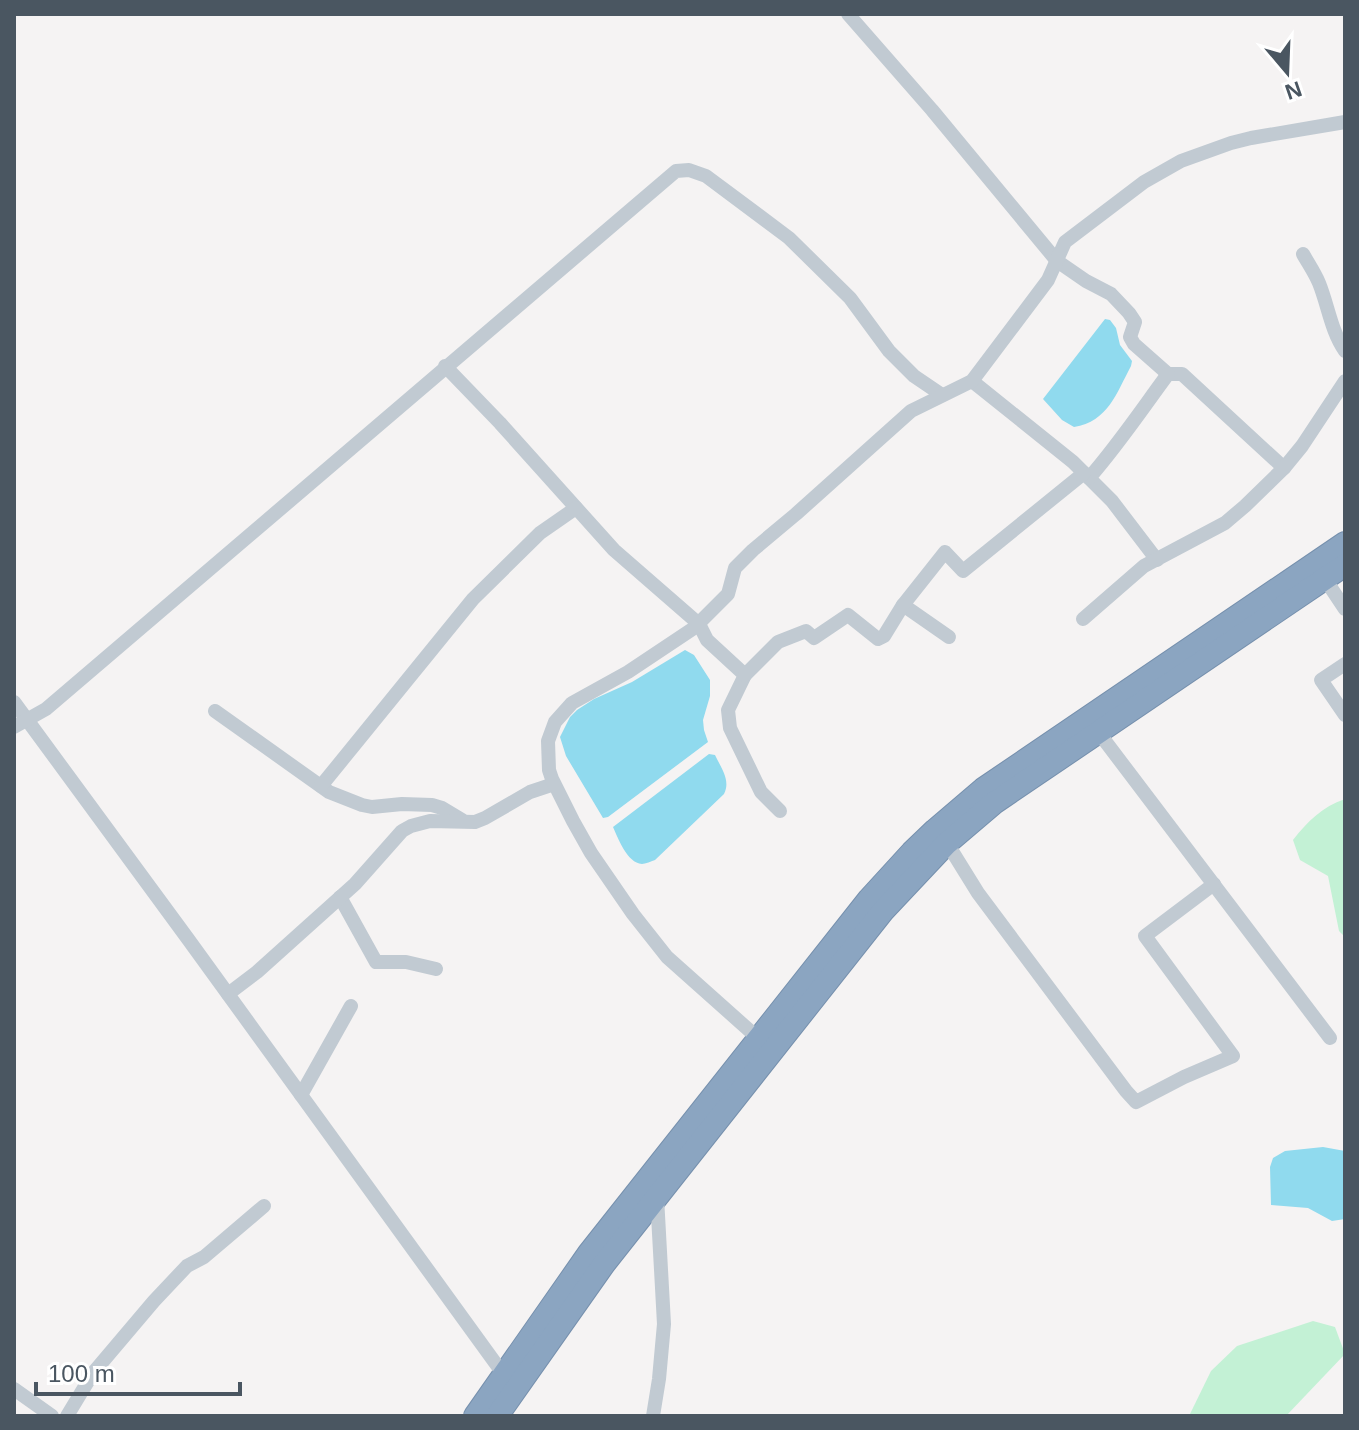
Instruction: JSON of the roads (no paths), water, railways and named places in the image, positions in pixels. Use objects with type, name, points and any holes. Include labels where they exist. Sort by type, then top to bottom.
[{"type":"highway","points":[[475,1416],[589,1253],[890,875],[935,830],[1008,770],[1345,543]]},
{"type":"highway","points":[[497,1416],[604,1264],[914,876],[947,843],[1019,785],[1345,565]]},
{"type":"street","points":[[848,14],[1057,261],[1117,299],[1135,322],[1130,337],[1134,344],[1168,374],[1182,374],[1284,468]]},
{"type":"street","points":[[759,1039],[667,957],[591,853],[549,770],[547,751],[551,731],[560,714],[572,703],[628,672],[699,624],[728,594],[735,568],[753,550],[911,411],[972,381],[1048,280],[1065,242],[1144,182],[1181,161],[1241,140],[1345,122]]},
{"type":"street","points":[[20,723],[46,709],[676,171],[689,170],[706,176],[789,238],[850,298],[895,358],[942,395]]},
{"type":"street","points":[[1303,254],[1319,282],[1345,351]]},
{"type":"street","points":[[445,366],[614,550],[699,624],[707,640],[745,675]]},
{"type":"street","points":[[780,811],[761,792],[730,728],[728,710],[745,675],[778,642],[806,631],[814,638],[848,615],[878,639],[884,636],[903,605],[945,552],[963,571],[1031,514],[1086,476],[1117,446],[1168,374]]},
{"type":"street","points":[[972,381],[1112,501],[1157,560]]},
{"type":"street","points":[[1083,619],[1144,566],[1225,523],[1264,489],[1302,446],[1345,381]]},
{"type":"street","points":[[321,786],[473,599],[540,533],[576,508]]},
{"type":"street","points":[[1325,579],[1345,609]]},
{"type":"street","points":[[903,605],[949,637]]},
{"type":"street","points":[[1345,664],[1321,680],[1345,715]]},
{"type":"street","points":[[14,702],[20,723],[228,994],[504,1375]]},
{"type":"street","points":[[215,711],[329,792],[372,807],[422,804],[442,808],[466,823]]},
{"type":"street","points":[[1099,733],[1330,1038]]},
{"type":"street","points":[[228,994],[355,884],[402,831],[430,821],[466,823],[485,818],[519,798],[554,784]]},
{"type":"street","points":[[947,843],[978,893],[1136,1102],[1233,1056],[1145,936],[1214,884]]},
{"type":"street","points":[[340,897],[376,962],[406,962],[436,969]]},
{"type":"street","points":[[301,1095],[351,1006]]},
{"type":"street","points":[[653,1416],[664,1324],[657,1197]]},
{"type":"street","points":[[67,1416],[93,1373],[154,1301],[187,1266],[204,1257],[264,1206]]},
{"type":"street","points":[[14,1389],[52,1416]]},
{"type":"water","points":[[1105,319],[1116,328],[1120,345],[1132,361],[1131,366],[1103,412],[1086,424],[1074,427],[1062,420],[1043,399]]},
{"type":"water","points":[[685,650],[694,655],[710,680],[710,696],[703,720],[708,742],[603,818],[566,756],[560,737],[577,710]]},
{"type":"water","points":[[709,754],[715,755],[724,774],[724,794],[655,860],[637,863],[624,849],[613,827]]},
{"type":"water","points":[[1323,1147],[1345,1151],[1345,1219],[1332,1221],[1308,1208],[1271,1205],[1270,1167],[1273,1158],[1285,1151]]}]
